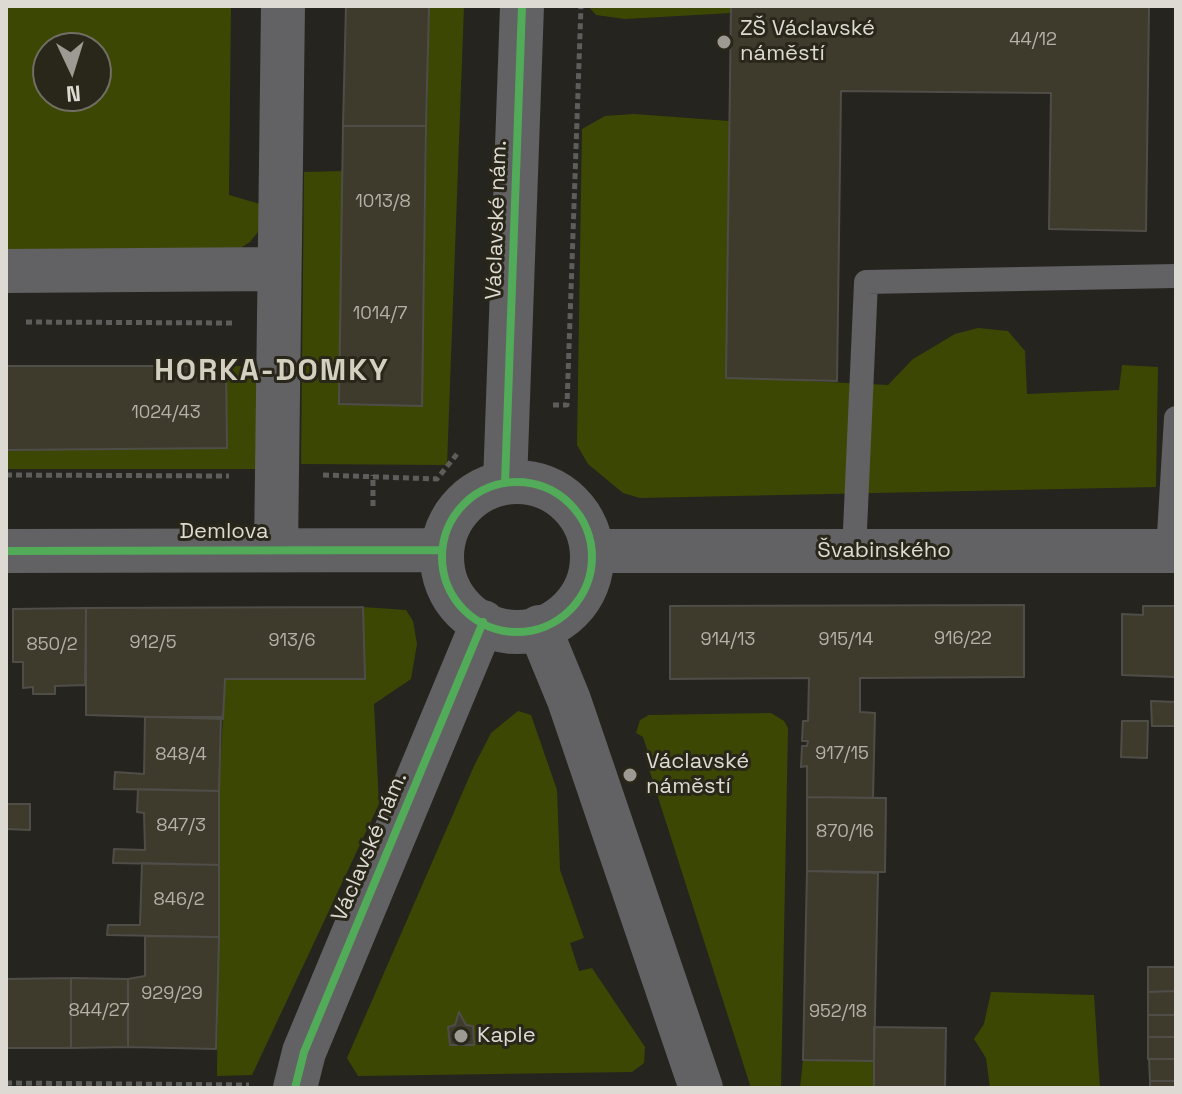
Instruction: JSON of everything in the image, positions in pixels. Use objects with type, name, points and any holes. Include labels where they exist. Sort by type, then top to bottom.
[{"type":"street","name":"Demlova","points":[[276,550],[277,269],[283,6]]},
{"type":"street","name":"Václavské nám.","points":[[505,483],[522,6]]},
{"type":"street","points":[[6,271],[277,269]]},
{"type":"street","points":[[526,482],[562,497],[576,510],[586,528],[592,551],[586,586],[562,616],[539,627],[509,631],[483,622],[460,606],[449,589],[442,550],[456,513],[478,493],[505,483],[526,482]]},
{"type":"street","name":"Demlova","points":[[6,551],[442,550]]},
{"type":"street","name":"Švabinského","points":[[592,551],[1172,551]]},
{"type":"street","name":"Václavské nám.","points":[[296,1087],[304,1052],[483,622]]},
{"type":"street","points":[[539,627],[569,700],[701,1088]]},
{"type":"lane","points":[[854,552],[866,282],[1176,276]]},
{"type":"lane","points":[[1172,551],[1176,418]]},
{"type":"path","points":[[567,405],[581,6]]},
{"type":"path","points":[[22,322],[277,323]]},
{"type":"path","points":[[6,1083],[296,1087]]},
{"type":"green space","points":[[6,6],[231,6],[229,195],[267,206],[264,224],[250,242],[231,254],[6,256]]},
{"type":"green space","points":[[429,6],[464,6],[447,465],[301,464],[304,172],[343,171],[339,403],[422,406]]},
{"type":"green space","points":[[588,6],[731,6],[731,13],[625,19],[596,15]]},
{"type":"green space","points":[[634,114],[729,121],[726,377],[888,385],[913,359],[955,334],[978,328],[1008,331],[1025,351],[1027,394],[1119,390],[1122,365],[1158,367],[1156,487],[640,498],[623,493],[588,464],[577,445],[582,129],[605,116]]},
{"type":"green space","points":[[226,366],[264,366],[262,469],[6,469],[6,450],[226,448]]},
{"type":"green space","points":[[363,607],[406,610],[413,621],[417,644],[411,679],[374,704],[379,804],[252,1075],[217,1076],[219,791],[225,679],[365,679]]},
{"type":"green space","points":[[518,711],[531,715],[557,790],[560,870],[584,938],[570,943],[579,971],[592,968],[645,1047],[644,1063],[632,1072],[358,1076],[347,1058],[474,766],[491,733]]},
{"type":"green space","points":[[771,713],[784,721],[788,728],[781,1088],[751,1088],[649,769],[653,767],[643,737],[636,733],[640,720],[649,715]]},
{"type":"green space","points":[[991,992],[1094,995],[1100,1088],[990,1088],[986,1058],[974,1039],[984,1024]]},
{"type":"green space","points":[[803,1060],[874,1061],[874,1088],[800,1088]]},
{"type":"building","points":[[346,6],[429,6],[426,126],[343,126]]},
{"type":"building","points":[[731,6],[1149,6],[1146,231],[1049,229],[1051,93],[841,91],[837,381],[726,378]]},
{"type":"building","points":[[343,126],[426,126],[422,406],[339,404]]},
{"type":"building","points":[[6,366],[226,366],[227,448],[6,450]]},
{"type":"building","points":[[1024,605],[1024,677],[860,678],[860,712],[875,713],[873,798],[807,797],[807,766],[801,767],[802,746],[807,746],[808,741],[802,741],[803,721],[808,721],[809,678],[670,679],[670,606]]},
{"type":"building","points":[[1143,606],[1176,606],[1176,677],[1122,675],[1122,614],[1143,615]]},
{"type":"building","points":[[363,607],[365,679],[225,679],[223,719],[86,715],[86,608]]},
{"type":"building","points":[[86,608],[85,685],[55,686],[55,694],[33,694],[33,687],[23,688],[23,662],[13,662],[13,609]]},
{"type":"building","points":[[1151,701],[1176,702],[1176,726],[1152,726]]},
{"type":"building","points":[[145,717],[221,717],[219,791],[114,789],[115,772],[144,774]]},
{"type":"building","points":[[1122,721],[1148,721],[1147,758],[1121,757]]},
{"type":"building","points":[[138,789],[219,791],[219,865],[113,863],[114,849],[145,850],[144,813],[137,812]]},
{"type":"building","points":[[807,797],[886,798],[885,872],[807,871]]},
{"type":"building","points":[[6,804],[30,804],[30,830],[6,829]]},
{"type":"building","points":[[142,863],[219,865],[219,937],[107,935],[108,925],[140,925]]},
{"type":"building","points":[[807,871],[878,873],[874,1061],[803,1060]]},
{"type":"building","points":[[145,936],[219,937],[216,1049],[128,1047],[128,979],[145,976]]},
{"type":"building","points":[[1148,967],[1176,967],[1176,991],[1148,992]]},
{"type":"building","points":[[71,978],[128,979],[128,1047],[71,1048]]},
{"type":"building","points":[[71,978],[71,1048],[6,1048],[6,979]]},
{"type":"building","points":[[1176,991],[1176,1015],[1148,1015],[1148,992]]},
{"type":"building","points":[[459,1012],[466,1025],[473,1026],[474,1045],[450,1045],[448,1027],[455,1025]]},
{"type":"building","points":[[1148,1015],[1176,1015],[1176,1037],[1148,1037]]},
{"type":"building","points":[[874,1027],[946,1028],[945,1088],[874,1088]]},
{"type":"building","points":[[1148,1037],[1176,1037],[1176,1059],[1148,1059]]},
{"type":"building","points":[[1149,1059],[1176,1059],[1176,1081],[1150,1081]]},
{"type":"building","points":[[1150,1081],[1176,1081],[1176,1088],[1150,1088]]},
{"type":"cycle path","points":[[505,483],[522,6]]},
{"type":"cycle path","points":[[517,482],[546,488],[570,504],[586,528],[592,557],[586,586],[570,610],[546,626],[517,632],[488,626],[464,610],[448,586],[442,557],[448,528],[464,504],[488,488],[517,482]]},
{"type":"cycle path","points":[[6,551],[442,550]]},
{"type":"cycle path","points":[[295,1088],[304,1052],[483,622]]},
{"type":"place","name":"ZŠ Václavské náměstí","points":[[724,42]]},
{"type":"place","name":"Václavské náměstí","points":[[630,775]]},
{"type":"place","name":"Kaple","points":[[461,1036]]},
{"type":"district","name":"HORKA-DOMKY","points":[[272,372]]}]
